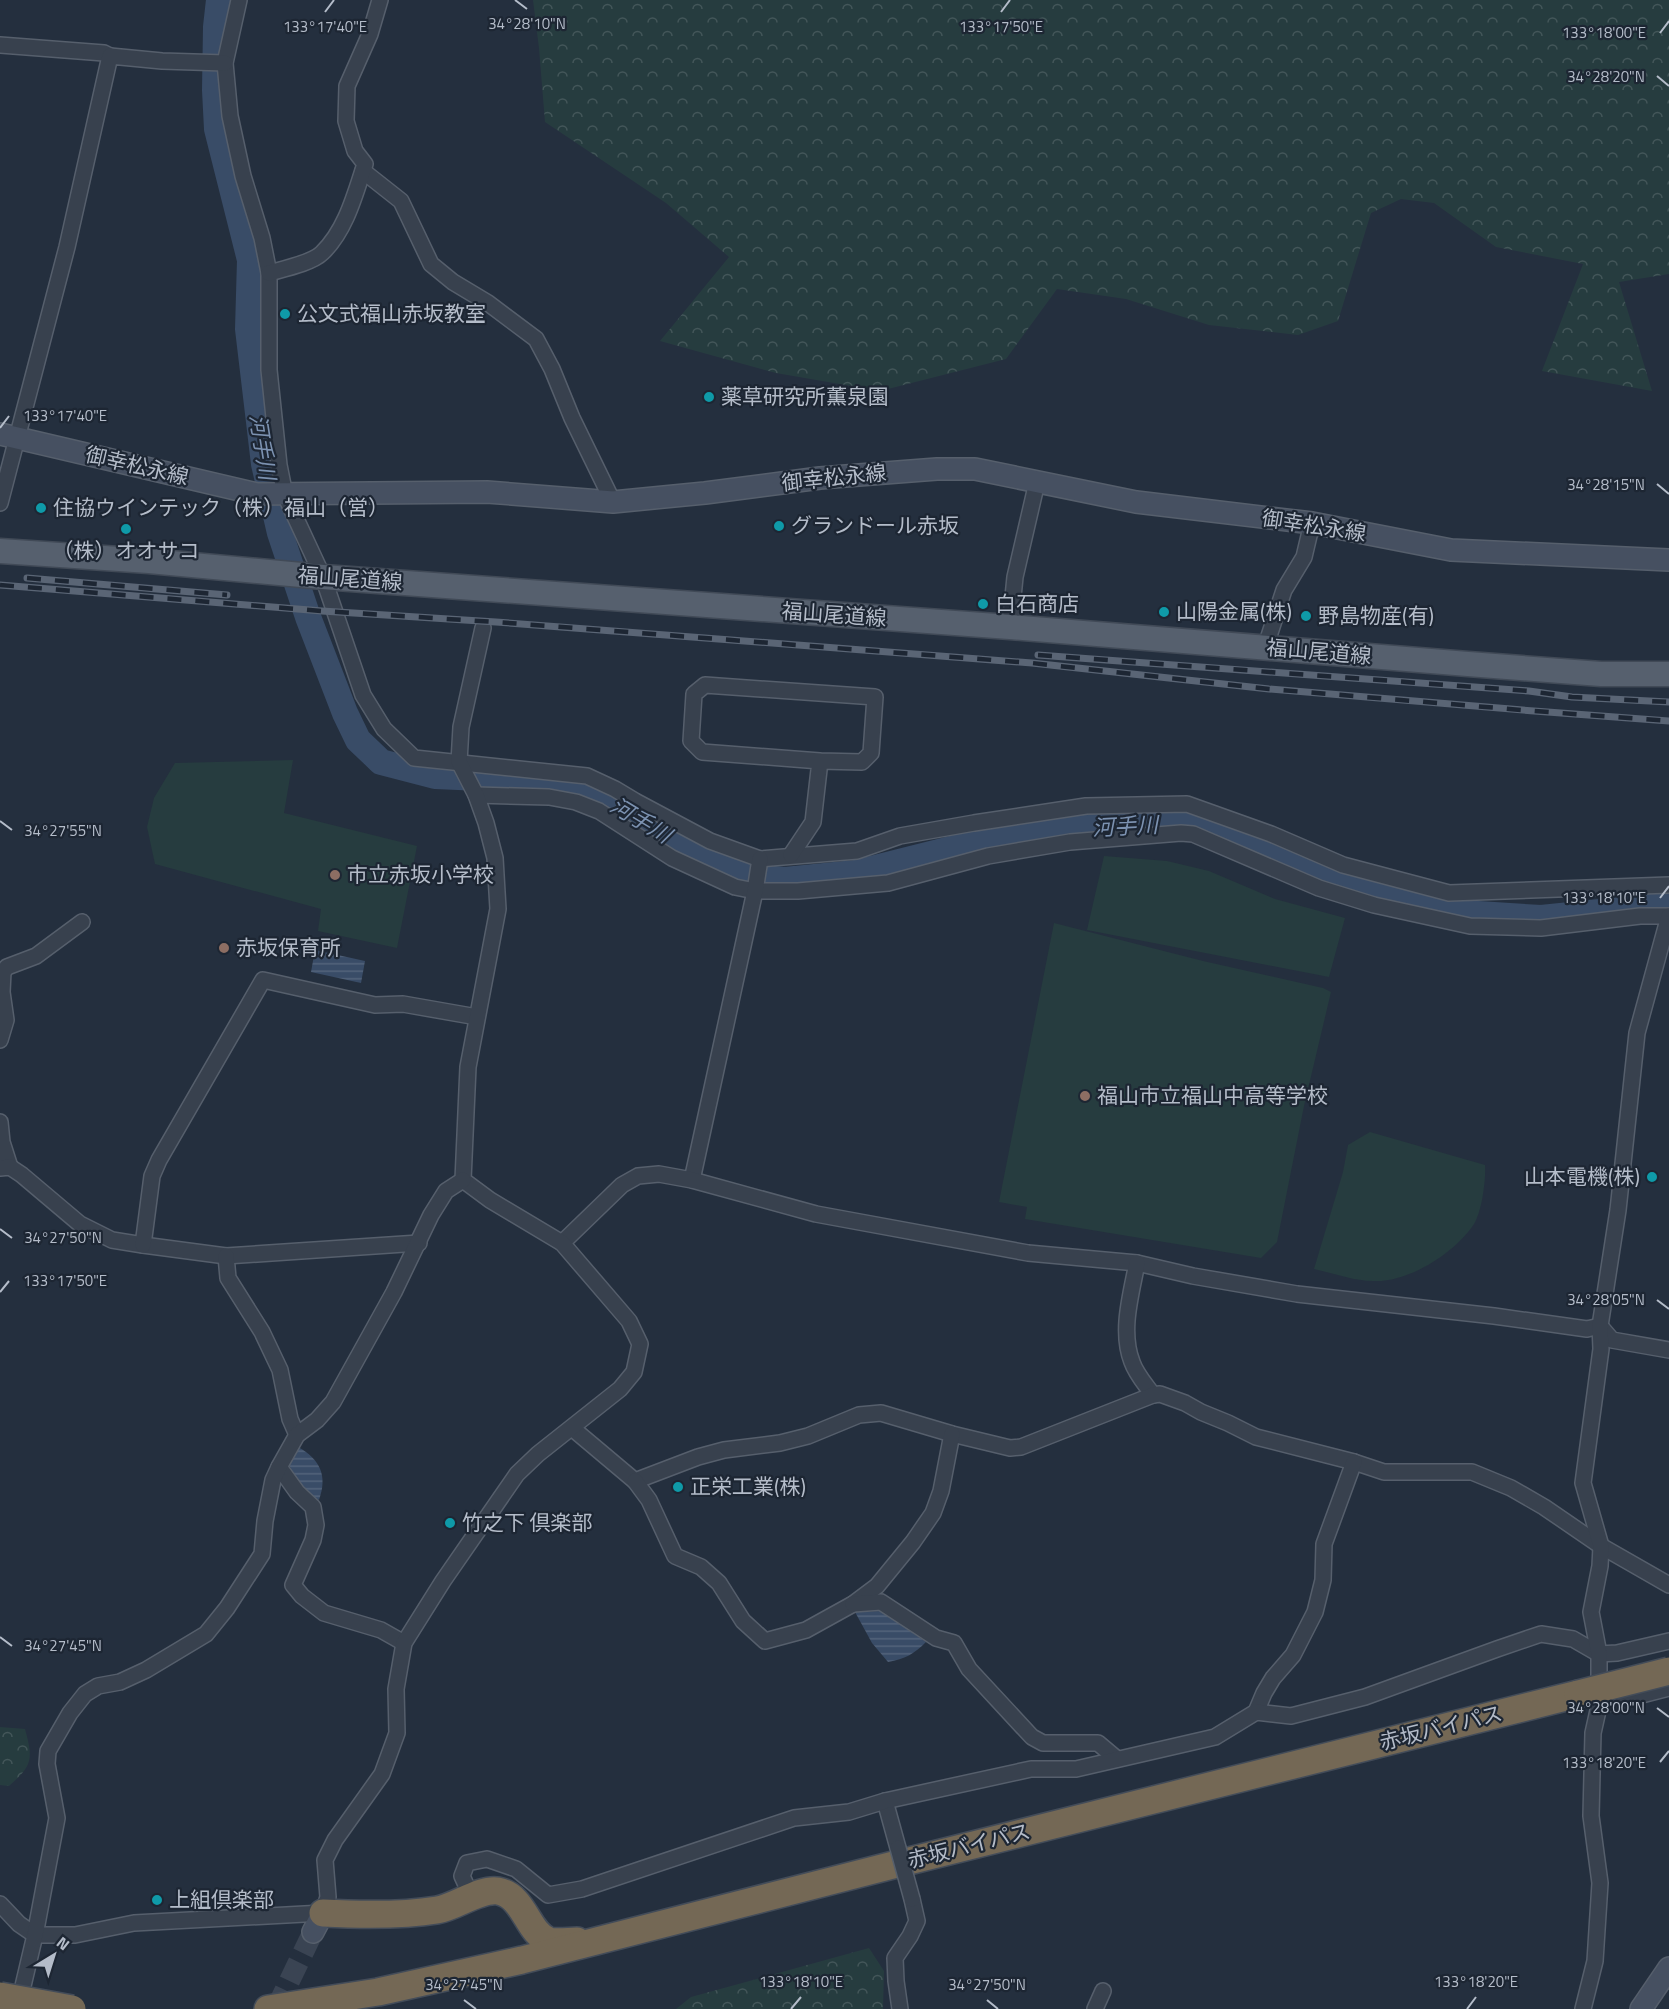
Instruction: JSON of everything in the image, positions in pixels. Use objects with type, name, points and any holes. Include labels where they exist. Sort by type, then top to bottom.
[{"type":"highway","name":"赤坂バイパス","points":[[268,2009],[378,2000],[593,1941],[1585,1700],[1669,1671]]},
{"type":"highway","name":"赤坂バイパス","points":[[331,2009],[378,2001],[535,1963],[1669,1678]]},
{"type":"highway","points":[[318,1922],[440,1910],[497,1891],[509,1895],[529,1918],[537,1933],[550,1941],[593,1941]]},
{"type":"highway","points":[[378,2000],[428,1974],[508,1953],[518,1944],[520,1922],[517,1903]]},
{"type":"highway","points":[[378,2000],[496,1979],[535,1963]]},
{"type":"highway","points":[[0,1996],[72,2009]]},
{"type":"main road","name":"御幸松永線","points":[[8,436],[276,495],[487,492],[613,502],[820,478],[937,469],[975,469],[1136,502],[1312,524],[1451,550],[1669,560]]},
{"type":"main road","name":"福山尾道線","points":[[0,551],[1601,674],[1669,674]]},
{"type":"main road","points":[[1641,2009],[1669,1968]]},
{"type":"street","points":[[239,0],[223,63],[243,176],[262,238],[269,273],[269,370],[279,465],[276,495],[317,577],[363,695],[384,729],[414,758],[460,765],[587,776],[710,842],[760,861],[792,855],[857,851],[900,836],[1086,807],[1187,804],[1271,834],[1343,865],[1449,893],[1669,885]]},
{"type":"street","points":[[269,273],[321,254],[339,229],[354,202],[365,164],[354,151],[346,120],[347,86],[370,34],[380,0]]},
{"type":"street","points":[[0,45],[104,53],[110,56],[223,63]]},
{"type":"street","points":[[0,503],[8,436],[67,247],[110,56]]},
{"type":"street","points":[[363,171],[401,201],[431,264],[453,282],[488,303],[536,339],[613,502]]},
{"type":"street","points":[[1011,627],[1014,577],[1037,482]]},
{"type":"street","points":[[1269,648],[1269,636],[1284,590],[1304,557],[1312,524]]},
{"type":"street","points":[[463,1179],[468,1067],[498,909],[495,858],[474,792],[460,765],[461,727],[483,628]]},
{"type":"street","points":[[705,685],[875,697],[871,753],[862,762],[820,761],[702,752],[691,741],[694,694],[705,685]]},
{"type":"street","points":[[792,855],[813,822],[820,761]]},
{"type":"street","points":[[474,792],[549,797],[576,802],[598,811],[672,858],[735,887],[798,891],[888,883],[988,856],[1070,842],[1181,833],[1193,834],[1319,888],[1374,905],[1470,926],[1541,928],[1640,916],[1669,916],[1637,1033],[1618,1210],[1600,1326],[1601,1349],[1583,1483],[1601,1546],[1600,1566],[1591,1612],[1599,1654],[1585,1700],[1593,1733],[1591,1816],[1600,1883],[1595,1960],[1583,2009]]},
{"type":"street","points":[[692,1180],[760,861]]},
{"type":"street","points":[[0,1040],[6,1020],[2,992],[3,972],[7,967],[36,956],[82,922]]},
{"type":"street","points":[[143,1245],[152,1176],[159,1160],[263,980],[375,1005],[403,1004],[477,1017]]},
{"type":"street","points":[[0,1122],[5,1168],[22,1175],[80,1224],[112,1240],[226,1256],[419,1243]]},
{"type":"street","points":[[562,1243],[622,1185],[638,1176],[659,1174],[692,1180],[828,1216],[1028,1253],[1137,1263],[1193,1276],[1297,1294],[1587,1329],[1600,1326]]},
{"type":"street","points":[[21,2009],[23,1986],[57,1818],[47,1764],[48,1751],[70,1713],[85,1694],[98,1686],[120,1682],[146,1670],[206,1634],[227,1608],[262,1554],[264,1521],[273,1480],[279,1467],[297,1435],[317,1420],[333,1402],[394,1292],[431,1215],[446,1191],[463,1179]]},
{"type":"street","points":[[0,1904],[19,1924],[35,1935],[75,1935],[134,1923],[318,1922],[328,1897],[324,1860],[335,1840],[382,1774],[397,1733],[396,1689],[404,1643],[443,1581],[517,1474],[538,1454],[620,1389],[634,1372],[640,1344],[629,1321],[562,1243],[490,1200],[463,1179]]},
{"type":"street","points":[[226,1256],[228,1278],[262,1332],[280,1371],[290,1419],[297,1435]]},
{"type":"street","points":[[1137,1263],[1128,1312],[1126,1341],[1133,1364],[1153,1395]]},
{"type":"street","points":[[1600,1326],[1612,1340],[1669,1350]]},
{"type":"street","points":[[635,1481],[724,1449],[780,1443],[808,1436],[859,1415],[881,1413],[951,1434],[1010,1448],[1021,1448],[1160,1394],[1185,1403],[1256,1437],[1384,1472],[1472,1472],[1511,1488],[1544,1507],[1601,1546],[1669,1586]]},
{"type":"street","points":[[572,1428],[635,1481],[649,1500],[675,1556],[701,1567],[719,1583],[743,1621],[765,1641],[806,1630],[853,1604],[877,1586],[933,1513],[941,1491],[951,1434]]},
{"type":"street","points":[[472,1898],[462,1876],[467,1863],[487,1859],[516,1869],[548,1895],[582,1889],[794,1818],[849,1812],[885,1801],[1031,1769],[1076,1768],[1215,1737],[1256,1712],[1273,1678],[1293,1655],[1316,1612],[1323,1580],[1324,1544],[1354,1462]]},
{"type":"street","points":[[279,1467],[297,1492],[313,1507],[316,1525],[313,1540],[293,1585],[302,1596],[324,1613],[381,1630],[404,1643]]},
{"type":"street","points":[[853,1604],[881,1602],[936,1638],[954,1643],[969,1669],[1032,1737],[1043,1743],[1098,1743],[1117,1759]]},
{"type":"street","points":[[1256,1712],[1291,1716],[1365,1697],[1541,1634],[1574,1639],[1599,1654],[1617,1653],[1669,1641]]},
{"type":"street","points":[[1585,1700],[1669,1688]]},
{"type":"street","points":[[885,1801],[917,1922],[895,1958],[900,2009]]},
{"type":"street","points":[[1095,2009],[1103,1991]]},
{"type":"green space","points":[[533,0],[1669,0],[1669,274],[1619,282],[1652,391],[1542,371],[1583,264],[1496,247],[1434,203],[1401,199],[1371,213],[1338,321],[1298,335],[1209,325],[1126,299],[1057,289],[1006,359],[880,391],[776,373],[660,341],[729,257],[666,203],[545,122]]},
{"type":"green space","points":[[293,760],[284,813],[417,846],[397,948],[318,931],[321,909],[155,864],[147,827],[154,798],[175,763]]},
{"type":"green space","points":[[1104,856],[1167,861],[1209,871],[1275,899],[1345,918],[1329,977],[1087,930]]},
{"type":"green space","points":[[1054,923],[1203,961],[1323,988],[1331,992],[1304,1106],[1277,1242],[1261,1258],[1025,1219],[1027,1207],[999,1202]]},
{"type":"green space","points":[[1370,1132],[1485,1165],[1481,1204],[1474,1224],[1466,1235],[1443,1255],[1415,1271],[1401,1277],[1373,1281],[1358,1280],[1314,1269],[1343,1172],[1348,1145]]},
{"type":"green space","points":[[0,1727],[25,1729],[29,1748],[27,1767],[9,1786],[0,1785]]},
{"type":"green space","points":[[869,1948],[884,1971],[883,2009],[676,2009],[691,1997]]},
{"type":"water","points":[[315,950],[365,961],[361,983],[311,972]]},
{"type":"water","points":[[298,1447],[312,1457],[320,1469],[323,1483],[319,1500],[305,1492],[293,1475],[288,1460]]},
{"type":"water","points":[[881,1611],[926,1642],[909,1655],[888,1662],[872,1643],[855,1612]]},
{"type":"waterway","name":"河手川","points":[[219,0],[215,90],[217,129],[250,260],[248,329],[264,464],[280,533],[308,617],[345,713],[358,740],[381,762],[435,776],[551,781],[586,789],[624,807],[695,853],[745,876],[785,880],[855,873],[998,837],[1142,822],[1189,825],[1261,849],[1354,886],[1447,912],[1541,918],[1669,905]]},
{"type":"tunnel","points":[[276,2009],[313,1932]]},
{"type":"railway","points":[[27,578],[227,595]]},
{"type":"railway","points":[[0,585],[1032,663],[1269,689],[1669,721]]},
{"type":"railway","points":[[1038,655],[1529,691],[1572,697],[1669,702]]},
{"type":"place","name":"公文式福山赤坂教室","points":[[285,314]]},
{"type":"place","name":"薬草研究所薫泉園","points":[[709,397]]},
{"type":"place","name":"住協ウインテック（株）福山（営）","points":[[41,508]]},
{"type":"place","name":"グランドール赤坂","points":[[779,526]]},
{"type":"place","name":"（株）オオサコ","points":[[126,529]]},
{"type":"place","name":"白石商店","points":[[983,604]]},
{"type":"place","name":"山陽金属(株)","points":[[1164,612]]},
{"type":"place","name":"野島物産(有)","points":[[1306,616]]},
{"type":"place","name":"市立赤坂小学校","points":[[335,875]]},
{"type":"place","name":"赤坂保育所","points":[[224,948]]},
{"type":"place","name":"福山市立福山中高等学校","points":[[1085,1096]]},
{"type":"place","name":"山本電機(株)","points":[[1652,1177]]},
{"type":"place","name":"正栄工業(株)","points":[[678,1487]]},
{"type":"place","name":"竹之下 倶楽部","points":[[450,1523]]},
{"type":"place","name":"上組倶楽部","points":[[157,1900]]}]
